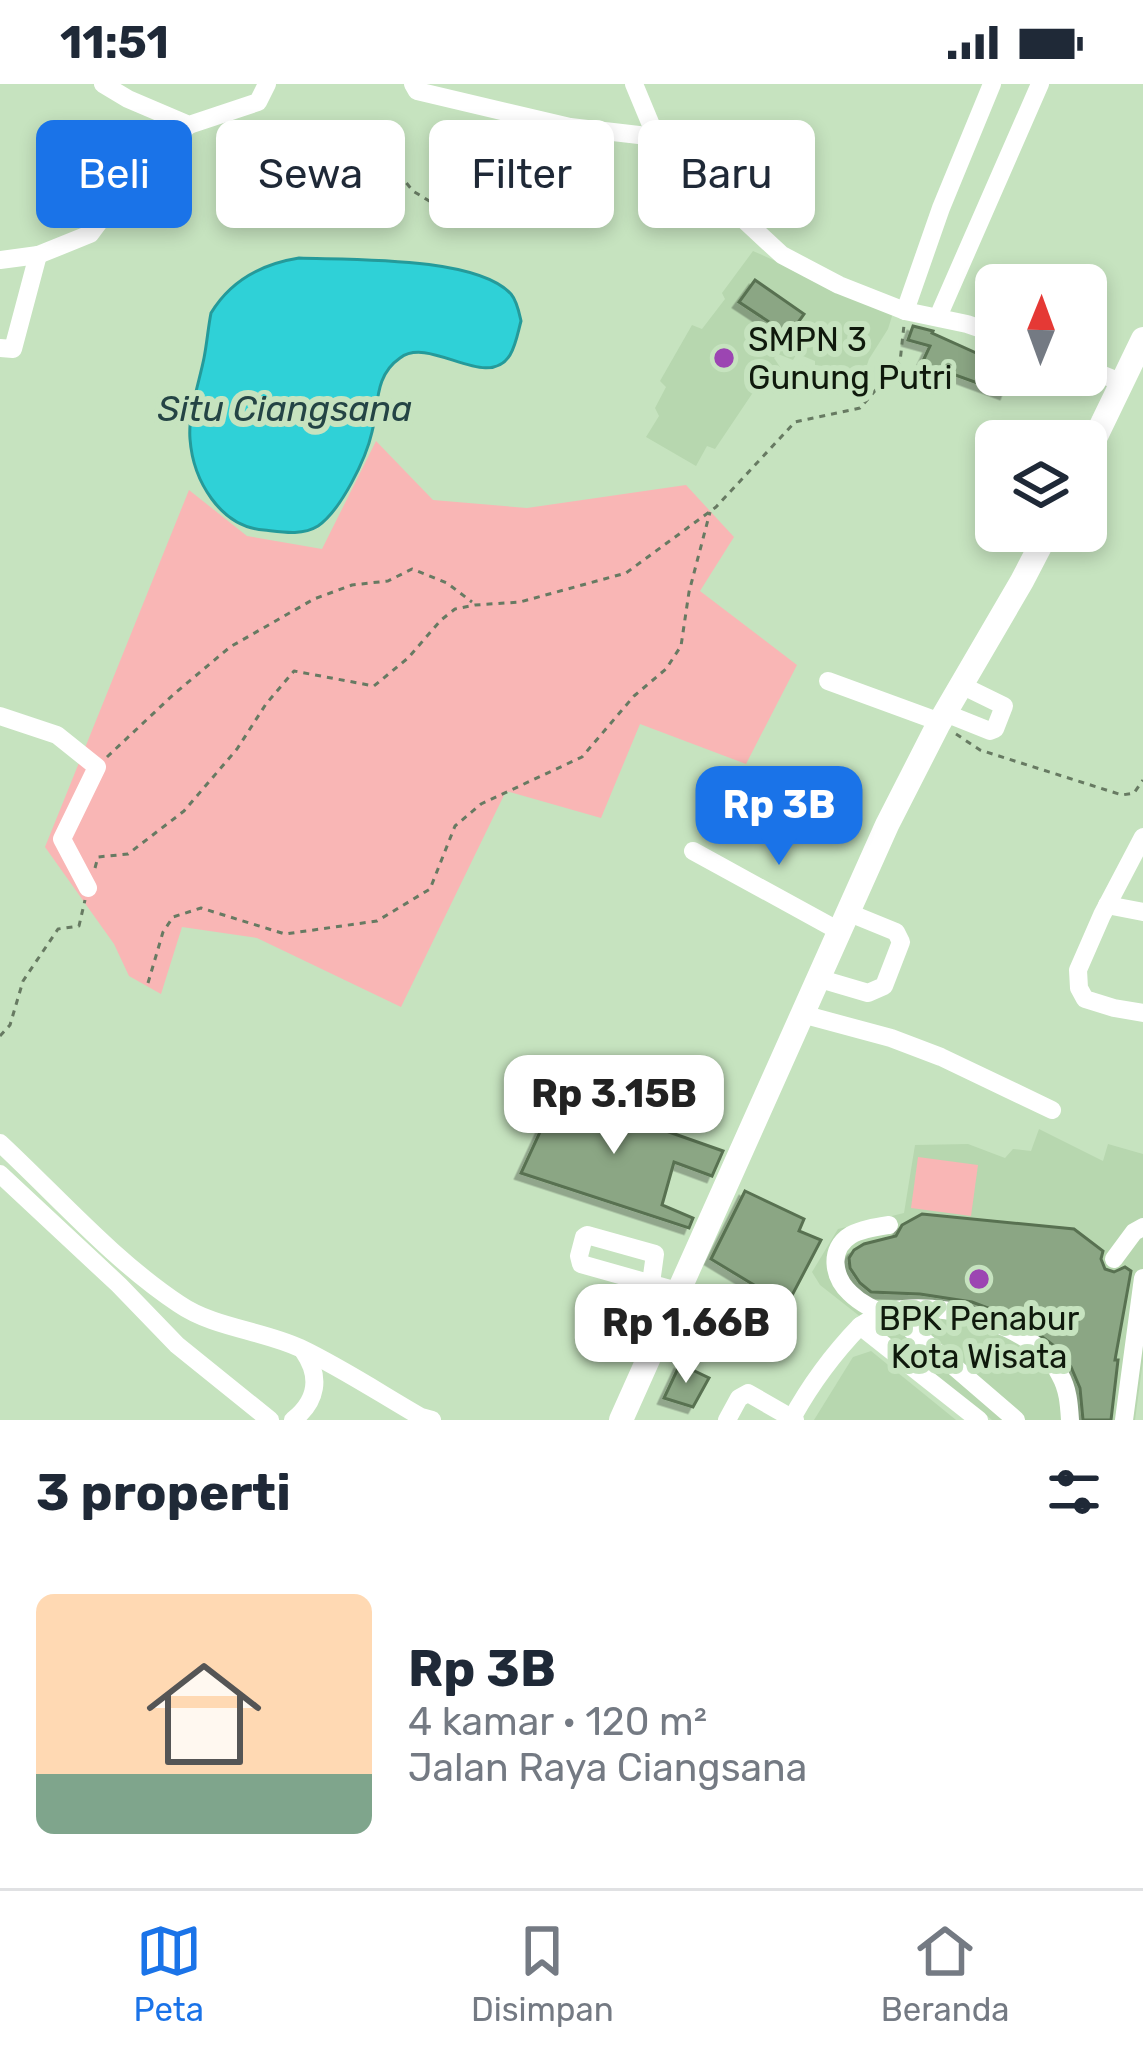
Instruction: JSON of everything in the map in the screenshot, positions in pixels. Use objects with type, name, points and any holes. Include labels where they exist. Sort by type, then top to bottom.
[{"type":"main road","points":[[1105,420],[1143,339]]},
{"type":"main road","points":[[621,1420],[887,825],[1037,552]]},
{"type":"street","points":[[103,84],[177,120]]},
{"type":"street","points":[[192,124],[258,102],[267,84]]},
{"type":"street","points":[[413,84],[416,91],[540,120]]},
{"type":"street","points":[[938,317],[1040,84]]},
{"type":"street","points":[[633,86],[648,120]]},
{"type":"street","points":[[905,311],[940,208],[988,92],[1022,120]]},
{"type":"street","points":[[0,260],[38,255],[94,228]]},
{"type":"street","points":[[753,228],[782,255],[839,285],[905,311],[975,328]]},
{"type":"street","points":[[0,348],[13,349],[38,255]]},
{"type":"street","points":[[1107,376],[1124,383]]},
{"type":"street","points":[[828,681],[941,720],[995,729],[1004,706],[961,686]]},
{"type":"street","points":[[0,716],[57,735],[97,766],[62,838],[88,888]]},
{"type":"street","points":[[1143,837],[1137,861],[1107,904],[1078,970],[1085,999],[1143,1012]]},
{"type":"street","points":[[693,851],[843,921],[896,932],[901,942],[884,986],[868,993],[817,977]]},
{"type":"street","points":[[1107,904],[1143,912]]},
{"type":"street","points":[[802,1014],[891,1038],[1052,1109]]},
{"type":"street","points":[[0,1143],[136,1271],[182,1306],[302,1349],[321,1366],[432,1420]]},
{"type":"street","points":[[0,1174],[177,1345],[270,1420]]},
{"type":"street","points":[[889,1225],[845,1238],[835,1254],[834,1264],[850,1293],[879,1314],[901,1321],[1016,1420]]},
{"type":"street","points":[[1143,1227],[1119,1251],[1143,1255]]},
{"type":"street","points":[[1124,1420],[1143,1278]]},
{"type":"street","points":[[651,1283],[677,1291]]},
{"type":"street","points":[[727,1420],[748,1393],[785,1417],[860,1326],[879,1314],[904,1309],[960,1313],[1013,1330],[1039,1348],[1059,1372],[1070,1420]]},
{"type":"street","points":[[860,1326],[979,1420]]},
{"type":"street","points":[[292,1420],[302,1412],[321,1366]]},
{"type":"street","points":[[355,1379],[411,1420]]},
{"type":"path","points":[[220,114],[330,153],[385,157],[413,191],[429,201]]},
{"type":"path","points":[[0,1036],[10,1025],[22,981],[58,928],[79,926],[98,857],[128,854],[184,811],[294,671],[374,686],[455,609],[520,602],[626,573],[710,512],[795,422],[860,408],[900,362],[905,311]]},
{"type":"path","points":[[148,983],[163,932],[173,917],[201,908],[285,934],[377,921],[430,889],[455,826],[481,804],[582,757],[634,696],[666,669],[681,646],[689,592],[710,512]]},
{"type":"path","points":[[97,766],[230,647],[314,599],[352,585],[388,581],[412,569],[447,583],[475,604]]},
{"type":"path","points":[[941,720],[980,750],[1122,795],[1134,793],[1143,780]]},
{"type":"shaded area","name":"SMPN 3 Gunung Putri","points":[[753,251],[893,313],[865,371],[852,373],[815,365],[803,356],[793,360],[778,354],[774,358],[782,370],[767,381],[762,379],[715,449],[707,446],[696,466],[646,437],[659,416],[655,408],[666,387],[660,381],[692,325],[702,329]]},
{"type":"shaded area","points":[[376,441],[433,500],[527,508],[686,485],[734,537],[700,591],[797,665],[746,764],[640,724],[601,818],[506,791],[401,1007],[257,938],[182,927],[161,994],[129,976],[114,944],[45,847],[189,490],[247,536],[322,549]]},
{"type":"shaded area","name":"BPK Penabur Kota Wisata","points":[[1039,1129],[1103,1161],[1108,1144],[1143,1154],[1143,1361],[1135,1420],[992,1420],[820,1285],[812,1272],[838,1229],[904,1213],[915,1145],[968,1144],[1005,1158],[1013,1149],[1031,1151]]},
{"type":"shaded area","points":[[918,1157],[978,1165],[971,1216],[911,1208]]},
{"type":"shaded area","points":[[871,1351],[956,1420],[814,1420],[853,1357]]},
{"type":"water","name":"Situ Ciangsana","points":[[299,258],[411,262],[470,273],[511,294],[521,321],[512,351],[500,365],[487,368],[412,353],[392,365],[382,382],[364,456],[344,496],[318,526],[285,532],[248,527],[222,511],[197,470],[190,429],[211,313],[248,275]]},
{"type":"building","name":"SMPN 3 Gunung Putri","points":[[755,280],[804,314],[789,335],[739,302]]},
{"type":"building","points":[[913,326],[975,352],[975,382],[922,363],[930,346],[908,340]]},
{"type":"building","points":[[558,1093],[723,1151],[712,1176],[674,1162],[662,1205],[693,1218],[689,1228],[521,1173]]},
{"type":"building","points":[[745,1191],[804,1219],[799,1231],[821,1240],[787,1305],[711,1259]]},
{"type":"building","points":[[922,1214],[1074,1229],[1103,1251],[1105,1269],[1131,1271],[1115,1360],[1111,1420],[1083,1420],[1080,1388],[1071,1367],[1057,1348],[1020,1320],[972,1302],[871,1292],[860,1283],[850,1268],[854,1250],[896,1236],[902,1225]]},
{"type":"building","points":[[680,1364],[709,1378],[693,1407],[664,1398]]},
{"type":"place","name":"SMPN 3 Gunung Putri","points":[[724,358]]},
{"type":"place","name":"BPK Penabur Kota Wisata","points":[[979,1279]]}]
